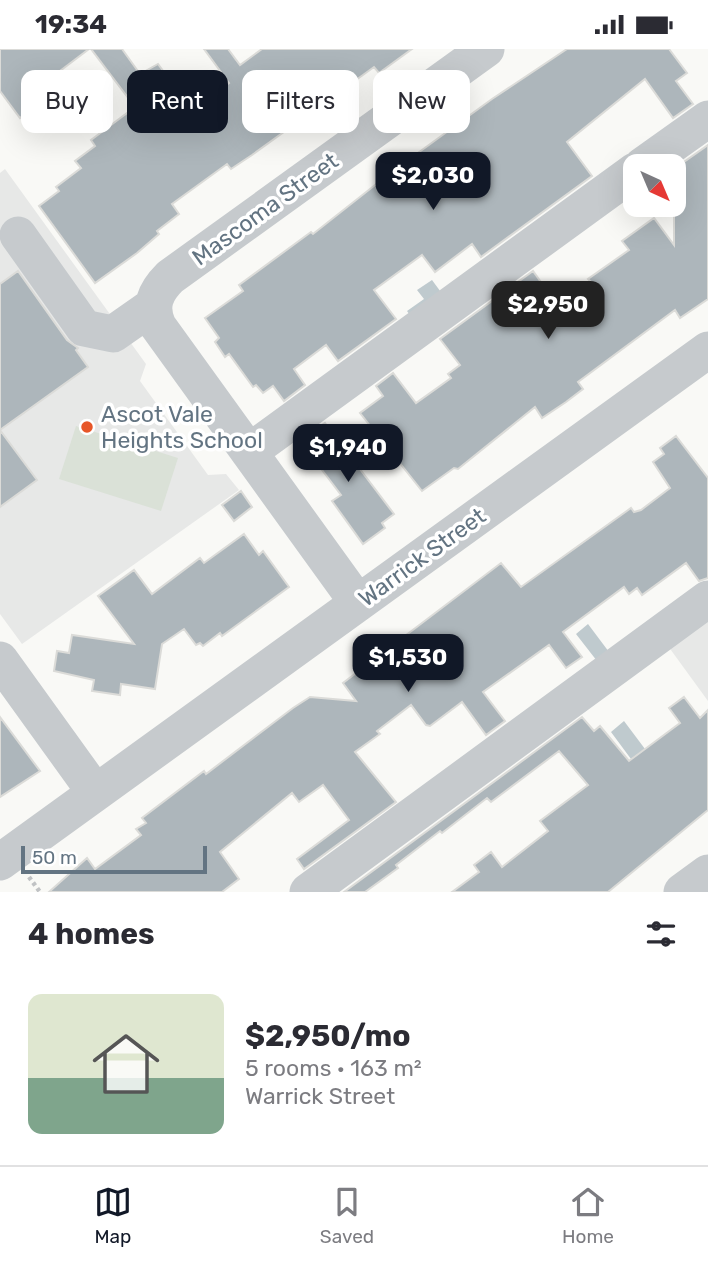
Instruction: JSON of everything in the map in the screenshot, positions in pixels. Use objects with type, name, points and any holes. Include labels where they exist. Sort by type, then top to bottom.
[{"type":"street","name":"Mascoma Street","points":[[18,235],[84,328],[113,334],[153,304],[159,288],[170,277],[486,49]]},
{"type":"street","points":[[658,154],[708,118]]},
{"type":"street","points":[[248,452],[623,180]]},
{"type":"street","points":[[153,304],[152,313],[158,326],[358,603]]},
{"type":"street","name":"Warrick Street","points":[[0,862],[708,350]]},
{"type":"street","points":[[308,892],[708,600]]},
{"type":"street","points":[[0,660],[96,792]]},
{"type":"street","points":[[682,892],[708,873]]},
{"type":"street","points":[[0,882],[7,892]]},
{"type":"shaded area","name":"Ascot Vale Heights School","points":[[5,169],[146,364],[140,381],[208,475],[226,474],[239,490],[22,644],[0,614],[0,173]]},
{"type":"shaded area","points":[[432,280],[446,299],[415,322],[407,311],[424,299],[417,290]]},
{"type":"shaded area","points":[[76,426],[178,458],[161,511],[59,479]]},
{"type":"shaded area","points":[[708,617],[708,701],[668,646]]},
{"type":"shaded area","points":[[588,624],[609,652],[597,661],[576,634]]},
{"type":"shaded area","points":[[624,721],[645,749],[631,759],[611,732]]},
{"type":"building","points":[[0,49],[89,49],[61,70],[21,70],[20,118],[0,91]]},
{"type":"building","points":[[91,49],[122,49],[137,70],[127,70],[127,96],[113,78],[113,70],[107,70]]},
{"type":"building","points":[[204,49],[228,49],[240,65],[262,49],[412,49],[383,70],[374,67],[359,78],[359,70],[242,70],[242,133],[282,133],[231,169],[227,164],[172,204],[179,214],[157,231],[159,234],[137,253],[95,283],[39,206],[59,191],[56,187],[81,168],[75,161],[95,146],[91,140],[100,133],[113,133],[113,124],[127,113],[127,133],[228,133],[228,70],[219,70]]},
{"type":"building","points":[[567,49],[669,49],[687,73],[676,81],[693,104],[673,118],[645,79],[567,142],[592,176],[481,257],[472,244],[435,272],[422,255],[374,290],[396,319],[338,361],[326,345],[294,369],[305,385],[284,401],[273,386],[263,393],[256,385],[253,387],[229,354],[225,357],[215,342],[219,338],[205,318],[243,291],[239,285],[311,232],[313,234],[445,133],[470,133],[470,115]]},
{"type":"building","points":[[158,64],[162,70],[147,70]]},
{"type":"building","points":[[708,145],[708,299],[680,318],[675,310],[578,382],[583,389],[566,402],[542,418],[535,407],[458,469],[454,468],[422,491],[360,413],[383,396],[376,386],[393,373],[416,403],[451,378],[448,374],[460,365],[440,339],[533,271],[558,306],[591,282],[588,279],[629,250],[622,241],[654,218],[674,245],[674,217],[686,217],[686,161]]},
{"type":"building","points":[[18,271],[67,340],[78,348],[76,350],[88,367],[0,430],[0,284]]},
{"type":"building","points":[[325,423],[394,514],[382,523],[385,528],[363,544],[332,501],[341,495],[303,445],[297,449],[294,445]]},
{"type":"building","points":[[0,430],[37,480],[0,507]]},
{"type":"building","points":[[676,436],[708,478],[708,578],[699,581],[686,563],[642,595],[637,588],[629,594],[624,587],[563,632],[582,657],[566,668],[549,645],[483,692],[505,721],[486,735],[462,702],[430,726],[426,725],[411,705],[377,731],[380,734],[355,752],[396,802],[304,869],[297,859],[349,820],[323,785],[299,802],[292,793],[220,852],[239,879],[222,892],[49,892],[87,858],[95,869],[141,835],[136,829],[146,823],[142,818],[310,697],[356,701],[343,683],[501,563],[521,587],[631,508],[634,512],[641,510],[670,488],[653,462],[664,454],[660,448]]},
{"type":"building","points":[[241,491],[252,507],[234,521],[222,505]]},
{"type":"building","points":[[244,534],[259,555],[263,551],[289,587],[222,636],[220,633],[203,646],[200,643],[196,645],[184,629],[162,644],[155,689],[121,684],[120,695],[92,691],[94,680],[54,671],[57,651],[69,653],[72,635],[134,644],[98,596],[134,570],[152,594],[200,558],[204,563]]},
{"type":"building","points":[[684,697],[700,718],[708,710],[708,810],[608,892],[452,892],[479,872],[474,865],[491,852],[502,867],[548,831],[540,821],[588,785],[559,751],[491,802],[487,798],[442,833],[440,831],[396,865],[398,868],[365,892],[344,892],[582,717],[594,731],[600,726],[629,761],[680,723],[669,708]]},
{"type":"building","points":[[0,717],[40,771],[0,797]]},
{"type":"place","name":"Ascot Vale Heights School","points":[[87,427]]}]
